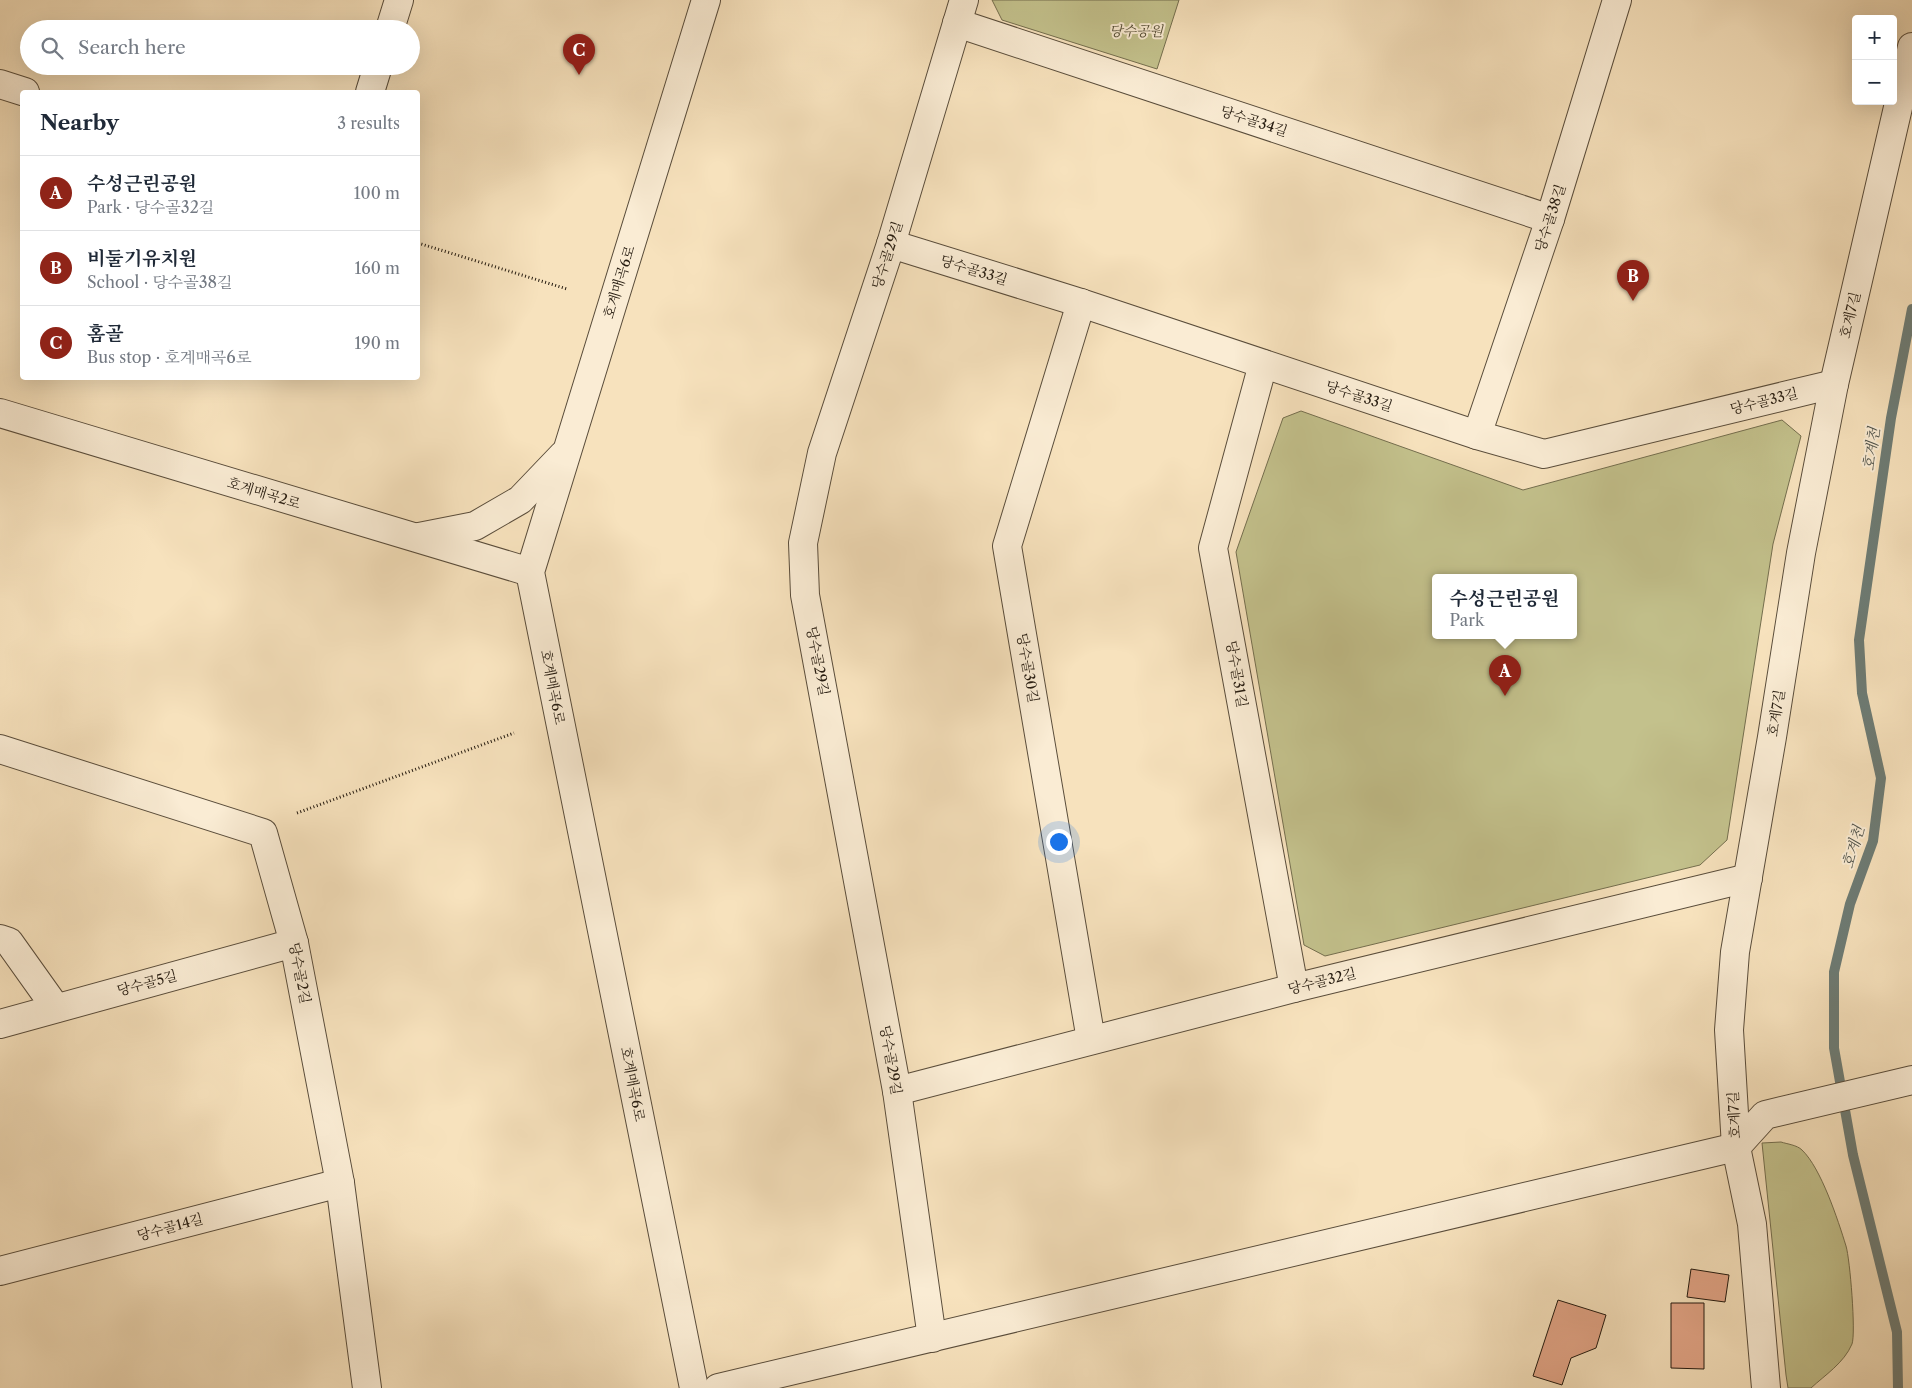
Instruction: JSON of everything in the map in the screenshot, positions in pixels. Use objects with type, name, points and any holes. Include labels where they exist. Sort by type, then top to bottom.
[{"type":"street","points":[[393,20],[399,0]]},
{"type":"street","name":"호계매곡6로","points":[[694,1388],[530,572],[706,0]]},
{"type":"street","name":"당수골38길","points":[[1477,435],[1550,219],[1617,0]]},
{"type":"street","name":"당수골34길","points":[[961,12],[1550,219]]},
{"type":"street","name":"당수골29길","points":[[932,1338],[897,1090],[805,595],[803,543],[822,453],[891,244],[961,12]]},
{"type":"street","name":"호계7길","points":[[1766,1388],[1752,1224],[1736,1146],[1730,1030],[1735,952],[1801,553],[1834,384],[1912,47]]},
{"type":"street","points":[[371,90],[375,75]]},
{"type":"street","points":[[0,84],[20,90]]},
{"type":"street","name":"당수골33길","points":[[891,244],[1081,303],[1477,435],[1544,454],[1834,384]]},
{"type":"street","name":"당수골30길","points":[[1081,303],[1007,546],[1091,1040]]},
{"type":"street","name":"당수골31길","points":[[1263,364],[1213,548],[1294,988]]},
{"type":"street","name":"호계매곡2로","points":[[0,413],[530,572]]},
{"type":"street","points":[[415,538],[476,526],[520,500],[567,451]]},
{"type":"street","name":"당수골2길","points":[[0,749],[262,833],[294,943],[340,1183],[367,1388]]},
{"type":"street","name":"당수골32길","points":[[897,1090],[1294,988],[1748,878]]},
{"type":"street","points":[[0,940],[9,942],[56,1008]]},
{"type":"street","name":"당수골5길","points":[[0,1024],[294,943]]},
{"type":"street","points":[[718,1388],[1736,1146],[1765,1115],[1912,1080]]},
{"type":"street","name":"당수골14길","points":[[0,1272],[340,1183]]},
{"type":"path","points":[[420,244],[567,288]]},
{"type":"path","points":[[297,813],[514,733]]},
{"type":"green space","name":"당수공원","points":[[992,0],[1179,0],[1157,69],[1002,20]]},
{"type":"green space","points":[[1301,411],[1523,490],[1782,420],[1801,436],[1773,544],[1727,840],[1700,865],[1325,956],[1304,945],[1236,552],[1283,418]]},
{"type":"green space","points":[[1781,1142],[1800,1148],[1816,1169],[1828,1195],[1846,1246],[1849,1265],[1853,1312],[1852,1344],[1839,1363],[1811,1388],[1788,1388],[1786,1375],[1762,1143]]},
{"type":"building","points":[[1691,1269],[1729,1275],[1725,1302],[1687,1297]]},
{"type":"building","points":[[1558,1300],[1606,1315],[1596,1348],[1571,1358],[1562,1385],[1533,1376]]},
{"type":"building","points":[[1671,1303],[1704,1303],[1704,1369],[1671,1368]]},
{"type":"waterway","name":"호계천","points":[[1898,1388],[1897,1332],[1853,1155],[1834,1048],[1834,972],[1850,904],[1873,841],[1881,778],[1862,693],[1859,640],[1891,418],[1912,309]]},
{"type":"place","name":"홈골","points":[[579,75]]},
{"type":"place","name":"비둘기유치원","points":[[1633,301]]},
{"type":"place","name":"수성근린공원","points":[[1505,696]]}]
